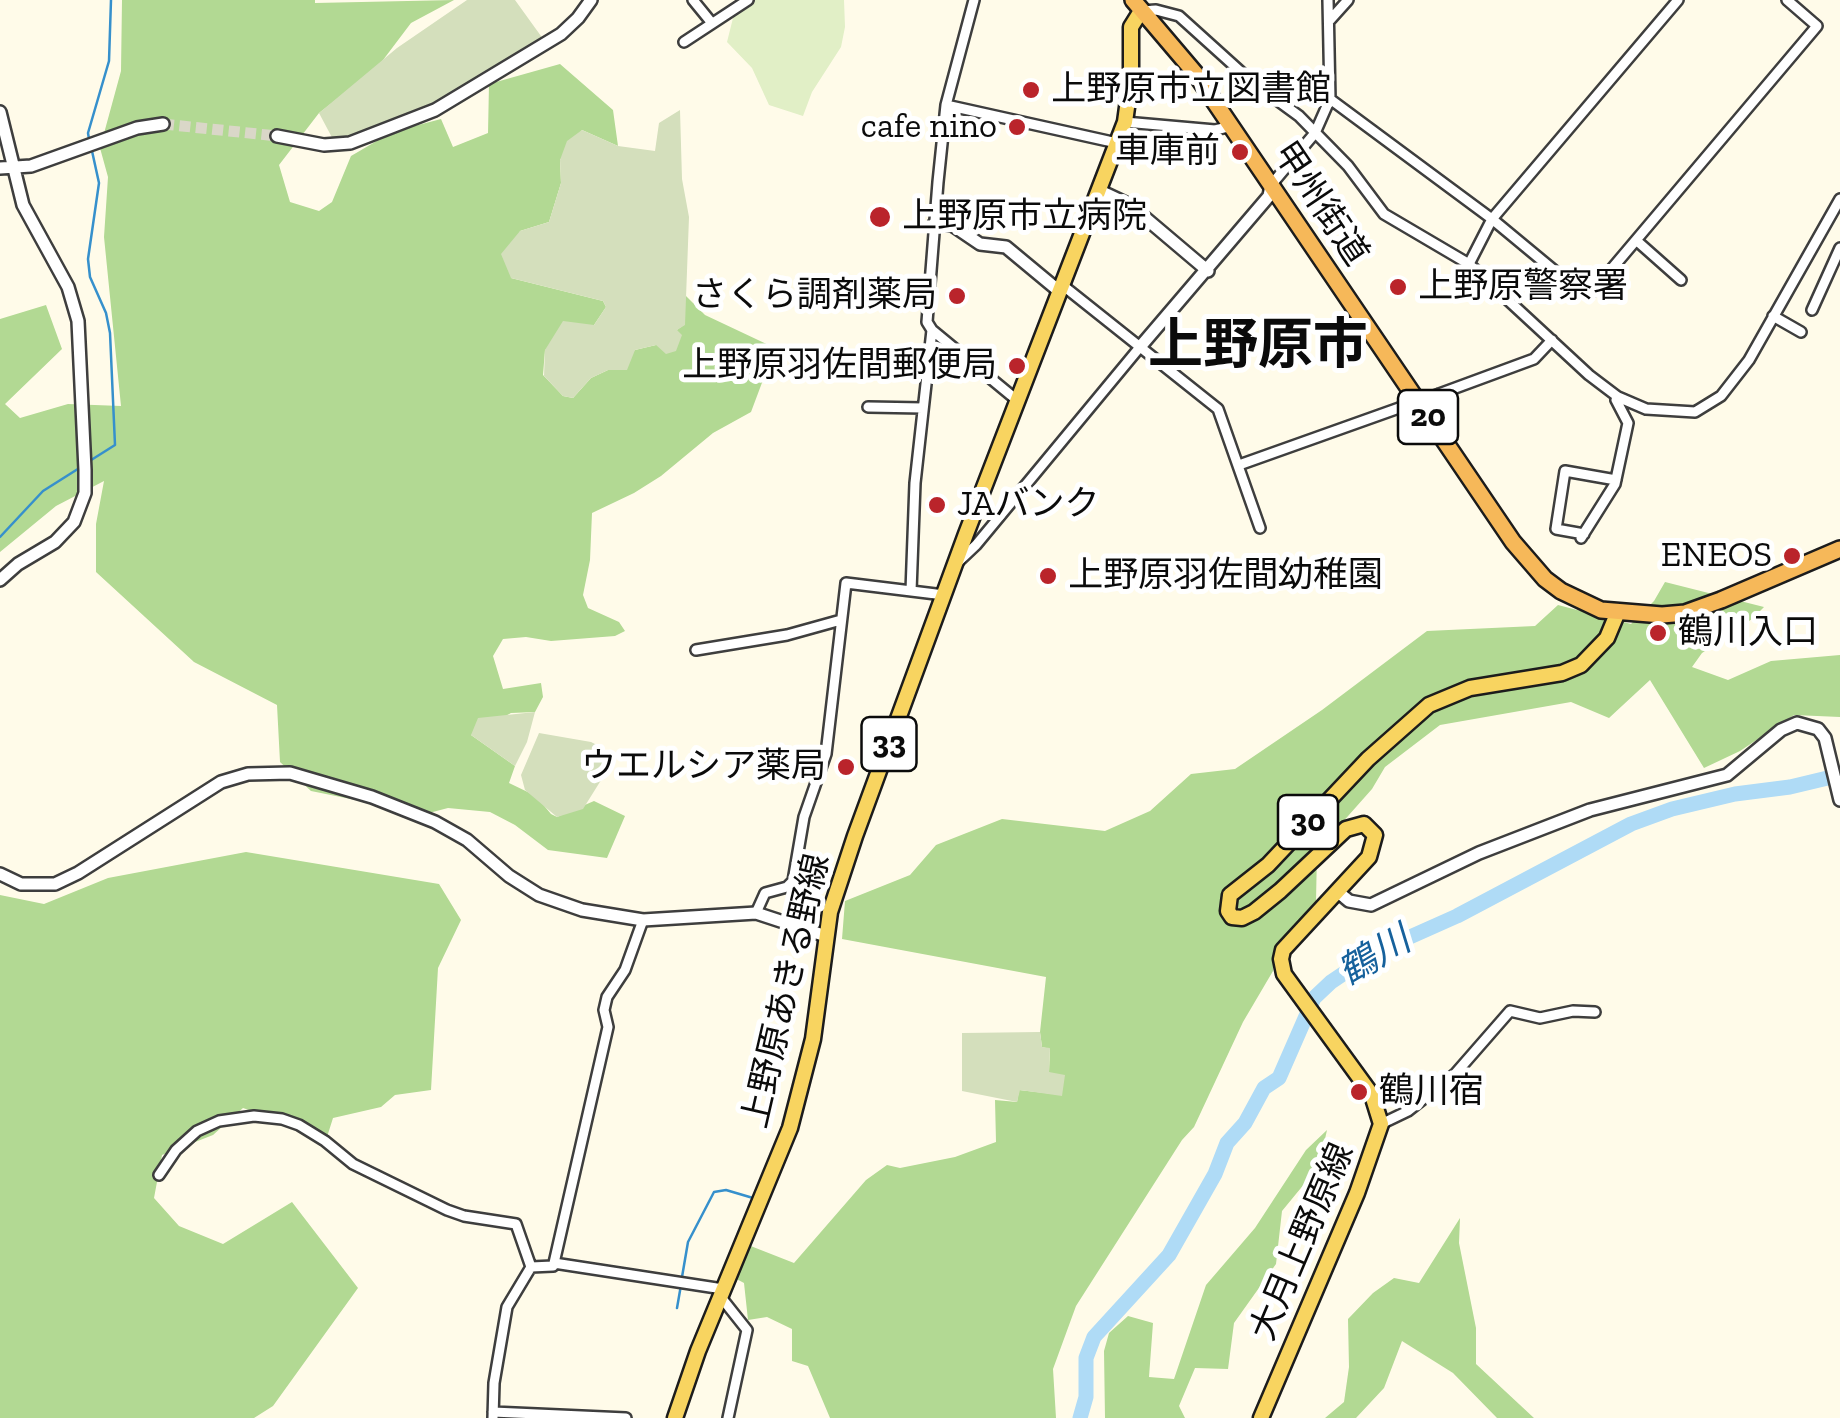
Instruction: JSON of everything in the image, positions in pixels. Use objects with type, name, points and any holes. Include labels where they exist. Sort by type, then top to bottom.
[{"type":"highway","name":"甲州街道","points":[[1137,6],[1195,72],[1528,561],[1561,591],[1617,614],[1685,613],[1840,550]]},
{"type":"main road","name":"上野原あきる野線","points":[[675,1418],[790,1128],[813,1039],[826,936],[836,894],[944,595],[1125,122],[1131,78],[1130,27],[1137,6]]},
{"type":"main road","name":"大月上野原線","points":[[1261,1418],[1357,1193],[1381,1124],[1372,1095],[1284,974],[1280,959],[1283,950],[1368,857],[1374,835],[1364,824],[1346,828],[1254,912],[1242,918],[1232,916],[1226,904],[1230,895],[1268,865],[1368,759],[1429,705],[1470,688],[1572,670],[1599,648],[1612,630],[1617,614]]},
{"type":"street","points":[[277,136],[324,145],[350,143],[435,110],[561,34],[591,0]]},
{"type":"street","points":[[693,0],[710,22]]},
{"type":"street","points":[[684,42],[748,0]]},
{"type":"street","points":[[974,0],[946,106],[926,322],[1018,401]]},
{"type":"street","points":[[955,566],[1270,196],[1270,185],[1318,135],[1330,100],[1332,18],[1328,0]]},
{"type":"street","points":[[1332,18],[1348,0]]},
{"type":"street","points":[[1470,264],[1492,219],[1678,0]]},
{"type":"street","points":[[1330,100],[1492,219],[1568,282],[1593,291],[1817,26],[1788,0]]},
{"type":"street","points":[[1137,6],[1179,16],[1318,135],[1348,166],[1384,214],[1470,264],[1618,397],[1635,406],[1675,413],[1695,412],[1712,405],[1749,360],[1840,200]]},
{"type":"street","points":[[946,106],[1117,144]]},
{"type":"street","points":[[0,112],[6,167],[68,288],[78,321],[85,470],[85,492],[74,522],[55,542],[0,580]]},
{"type":"street","points":[[1125,122],[1214,130],[1232,126]]},
{"type":"street","points":[[6,167],[31,166],[137,128],[163,124]]},
{"type":"street","points":[[1098,190],[1130,205],[1208,270]]},
{"type":"street","points":[[934,224],[952,225],[980,244],[1006,247],[1218,409],[1260,528]]},
{"type":"street","points":[[1638,241],[1681,280]]},
{"type":"street","points":[[1812,310],[1840,248]]},
{"type":"street","points":[[1773,316],[1801,332]]},
{"type":"street","points":[[911,591],[915,483],[932,330]]},
{"type":"street","points":[[1238,465],[1534,359],[1552,340]]},
{"type":"street","points":[[1616,480],[1565,471],[1556,530],[1583,536],[1616,480],[1628,423],[1618,397]]},
{"type":"street","points":[[868,406],[923,408]]},
{"type":"street","points":[[756,913],[765,893],[786,888],[793,881],[804,817],[826,754],[846,584],[944,595]]},
{"type":"street","points":[[696,650],[787,635],[841,620]]},
{"type":"street","points":[[1337,891],[1349,901],[1371,905],[1478,853],[1590,810],[1727,775],[1781,730],[1797,723],[1818,729],[1825,738],[1840,800]]},
{"type":"street","points":[[0,874],[22,884],[56,884],[221,782],[248,774],[290,773],[372,797],[435,822],[467,840],[509,876],[540,895],[582,910],[644,920],[756,913],[826,936]]},
{"type":"street","points":[[532,1267],[554,1263],[608,1027],[604,1010],[607,997],[625,970],[644,920]]},
{"type":"street","points":[[1381,1124],[1408,1111],[1455,1074],[1510,1011],[1540,1018],[1573,1010],[1596,1012]]},
{"type":"street","points":[[159,1175],[176,1150],[219,1120],[254,1116],[282,1119],[299,1124],[326,1141],[353,1164],[447,1210],[516,1224],[532,1267]]},
{"type":"street","points":[[554,1263],[722,1292],[747,1330],[728,1418]]},
{"type":"street","points":[[532,1267],[507,1307],[494,1383],[493,1415],[626,1418]]},
{"type":"green space","points":[[122,0],[454,0],[411,23],[377,68],[319,113],[279,165],[290,202],[319,211],[332,202],[351,156],[392,132],[441,119],[453,147],[488,133],[489,84],[560,64],[613,110],[618,146],[582,130],[560,160],[561,183],[549,222],[520,231],[511,278],[603,301],[606,307],[594,325],[545,350],[543,375],[563,396],[573,398],[591,378],[635,350],[656,345],[685,324],[684,294],[705,315],[775,348],[751,412],[713,433],[661,476],[592,513],[590,560],[583,595],[588,608],[619,622],[625,631],[615,636],[551,641],[503,639],[493,656],[503,689],[541,683],[543,697],[535,712],[511,713],[471,735],[515,766],[509,783],[536,796],[551,814],[557,817],[594,801],[625,816],[607,858],[548,850],[490,812],[448,808],[425,814],[311,791],[280,762],[277,705],[194,662],[96,572],[96,524],[104,481],[56,506],[0,552],[0,319],[46,305],[62,349],[5,404],[20,418],[68,404],[121,406],[104,237],[108,177],[100,148],[121,71]]},
{"type":"green space","points":[[467,0],[515,0],[546,43],[435,110],[336,145],[319,113],[397,48]]},
{"type":"green space","points":[[748,0],[844,0],[841,47],[812,92],[803,116],[769,105],[752,68],[727,42],[736,6]]},
{"type":"green space","points":[[680,110],[682,179],[689,217],[685,325],[677,330],[682,335],[676,351],[666,354],[656,345],[635,350],[627,370],[608,370],[591,378],[573,398],[563,396],[544,376],[545,350],[563,321],[594,325],[606,307],[603,301],[511,278],[501,254],[520,231],[549,222],[561,183],[560,160],[567,141],[582,130],[618,146],[655,151],[659,123]]},
{"type":"green space","points":[[1665,582],[1764,607],[1702,653],[1692,667],[1728,680],[1771,661],[1840,655],[1840,717],[1794,715],[1740,751],[1704,768],[1650,680],[1609,718],[1571,702],[1440,725],[1385,767],[1372,789],[1317,851],[1316,902],[1273,956],[1273,971],[1243,1022],[1194,1127],[1076,1306],[1053,1369],[1056,1418],[830,1418],[808,1366],[792,1361],[792,1329],[767,1317],[748,1320],[744,1283],[729,1275],[743,1243],[794,1263],[866,1180],[887,1165],[900,1168],[955,1157],[996,1142],[995,1100],[1017,1102],[1019,1090],[1062,1095],[1049,1072],[1050,1049],[1042,1047],[1046,977],[842,939],[845,901],[910,875],[936,845],[1002,819],[1105,831],[1150,811],[1191,774],[1235,769],[1427,631],[1535,626],[1558,605],[1631,624],[1654,601]]},
{"type":"green space","points":[[535,712],[515,766],[471,735],[478,718]]},
{"type":"green space","points":[[539,733],[591,742],[613,761],[583,809],[557,817],[525,790],[521,775]]},
{"type":"green space","points":[[246,852],[439,884],[461,920],[438,968],[431,1090],[395,1095],[381,1107],[333,1118],[327,1137],[243,1108],[213,1135],[162,1155],[154,1198],[179,1226],[223,1244],[292,1202],[358,1288],[273,1406],[254,1418],[0,1418],[0,895],[44,904],[108,878]]},
{"type":"green space","points":[[1040,1032],[1042,1047],[1050,1048],[1049,1072],[1065,1075],[1062,1096],[1020,1090],[1017,1102],[962,1091],[962,1033]]},
{"type":"green space","points":[[1327,1130],[1319,1166],[1282,1211],[1276,1264],[1234,1323],[1228,1369],[1195,1368],[1179,1406],[1185,1418],[1105,1418],[1104,1351],[1109,1333],[1128,1316],[1153,1323],[1149,1377],[1174,1379],[1206,1285],[1255,1228],[1306,1150]]},
{"type":"green space","points":[[1460,1218],[1459,1243],[1476,1328],[1476,1364],[1534,1418],[1497,1418],[1453,1373],[1402,1341],[1384,1388],[1356,1418],[1325,1418],[1344,1402],[1349,1367],[1348,1319],[1394,1278],[1419,1283]]},
{"type":"waterway","points":[[89,139],[109,61],[111,0]]},
{"type":"waterway","points":[[88,462],[115,445],[110,333],[90,277],[88,259],[99,183],[92,151]]},
{"type":"waterway","points":[[0,537],[43,491],[81,467]]},
{"type":"waterway","name":"鶴川","points":[[1080,1418],[1086,1397],[1086,1358],[1094,1337],[1169,1255],[1215,1174],[1227,1143],[1245,1123],[1264,1088],[1279,1078],[1314,998],[1331,982],[1374,953],[1457,916],[1631,824],[1672,809],[1735,794],[1840,775]]},
{"type":"waterway","points":[[682,1277],[688,1242],[714,1192],[726,1190],[753,1198]]},
{"type":"waterway","points":[[677,1308],[681,1285]]},
{"type":"tunnel","points":[[163,124],[277,136]]},
{"type":"place","name":"上野原市立図書館","points":[[1031,90]]},
{"type":"place","name":"cafe nino","points":[[1017,127]]},
{"type":"place","name":"車庫前","points":[[1240,152]]},
{"type":"place","name":"上野原市立病院","points":[[880,217]]},
{"type":"place","name":"上野原警察署","points":[[1398,287]]},
{"type":"place","name":"さくら調剤薬局","points":[[957,296]]},
{"type":"place","name":"上野原羽佐間郵便局","points":[[1017,366]]},
{"type":"place","name":"JAバンク","points":[[937,505]]},
{"type":"place","name":"ENEOS","points":[[1792,556]]},
{"type":"place","name":"上野原羽佐間幼稚園","points":[[1048,576]]},
{"type":"place","name":"鶴川入口","points":[[1658,633]]},
{"type":"place","name":"ウエルシア薬局","points":[[846,767]]},
{"type":"place","name":"鶴川宿","points":[[1359,1092]]},
{"type":"district","name":"上野原市","points":[[1258,347]]}]
